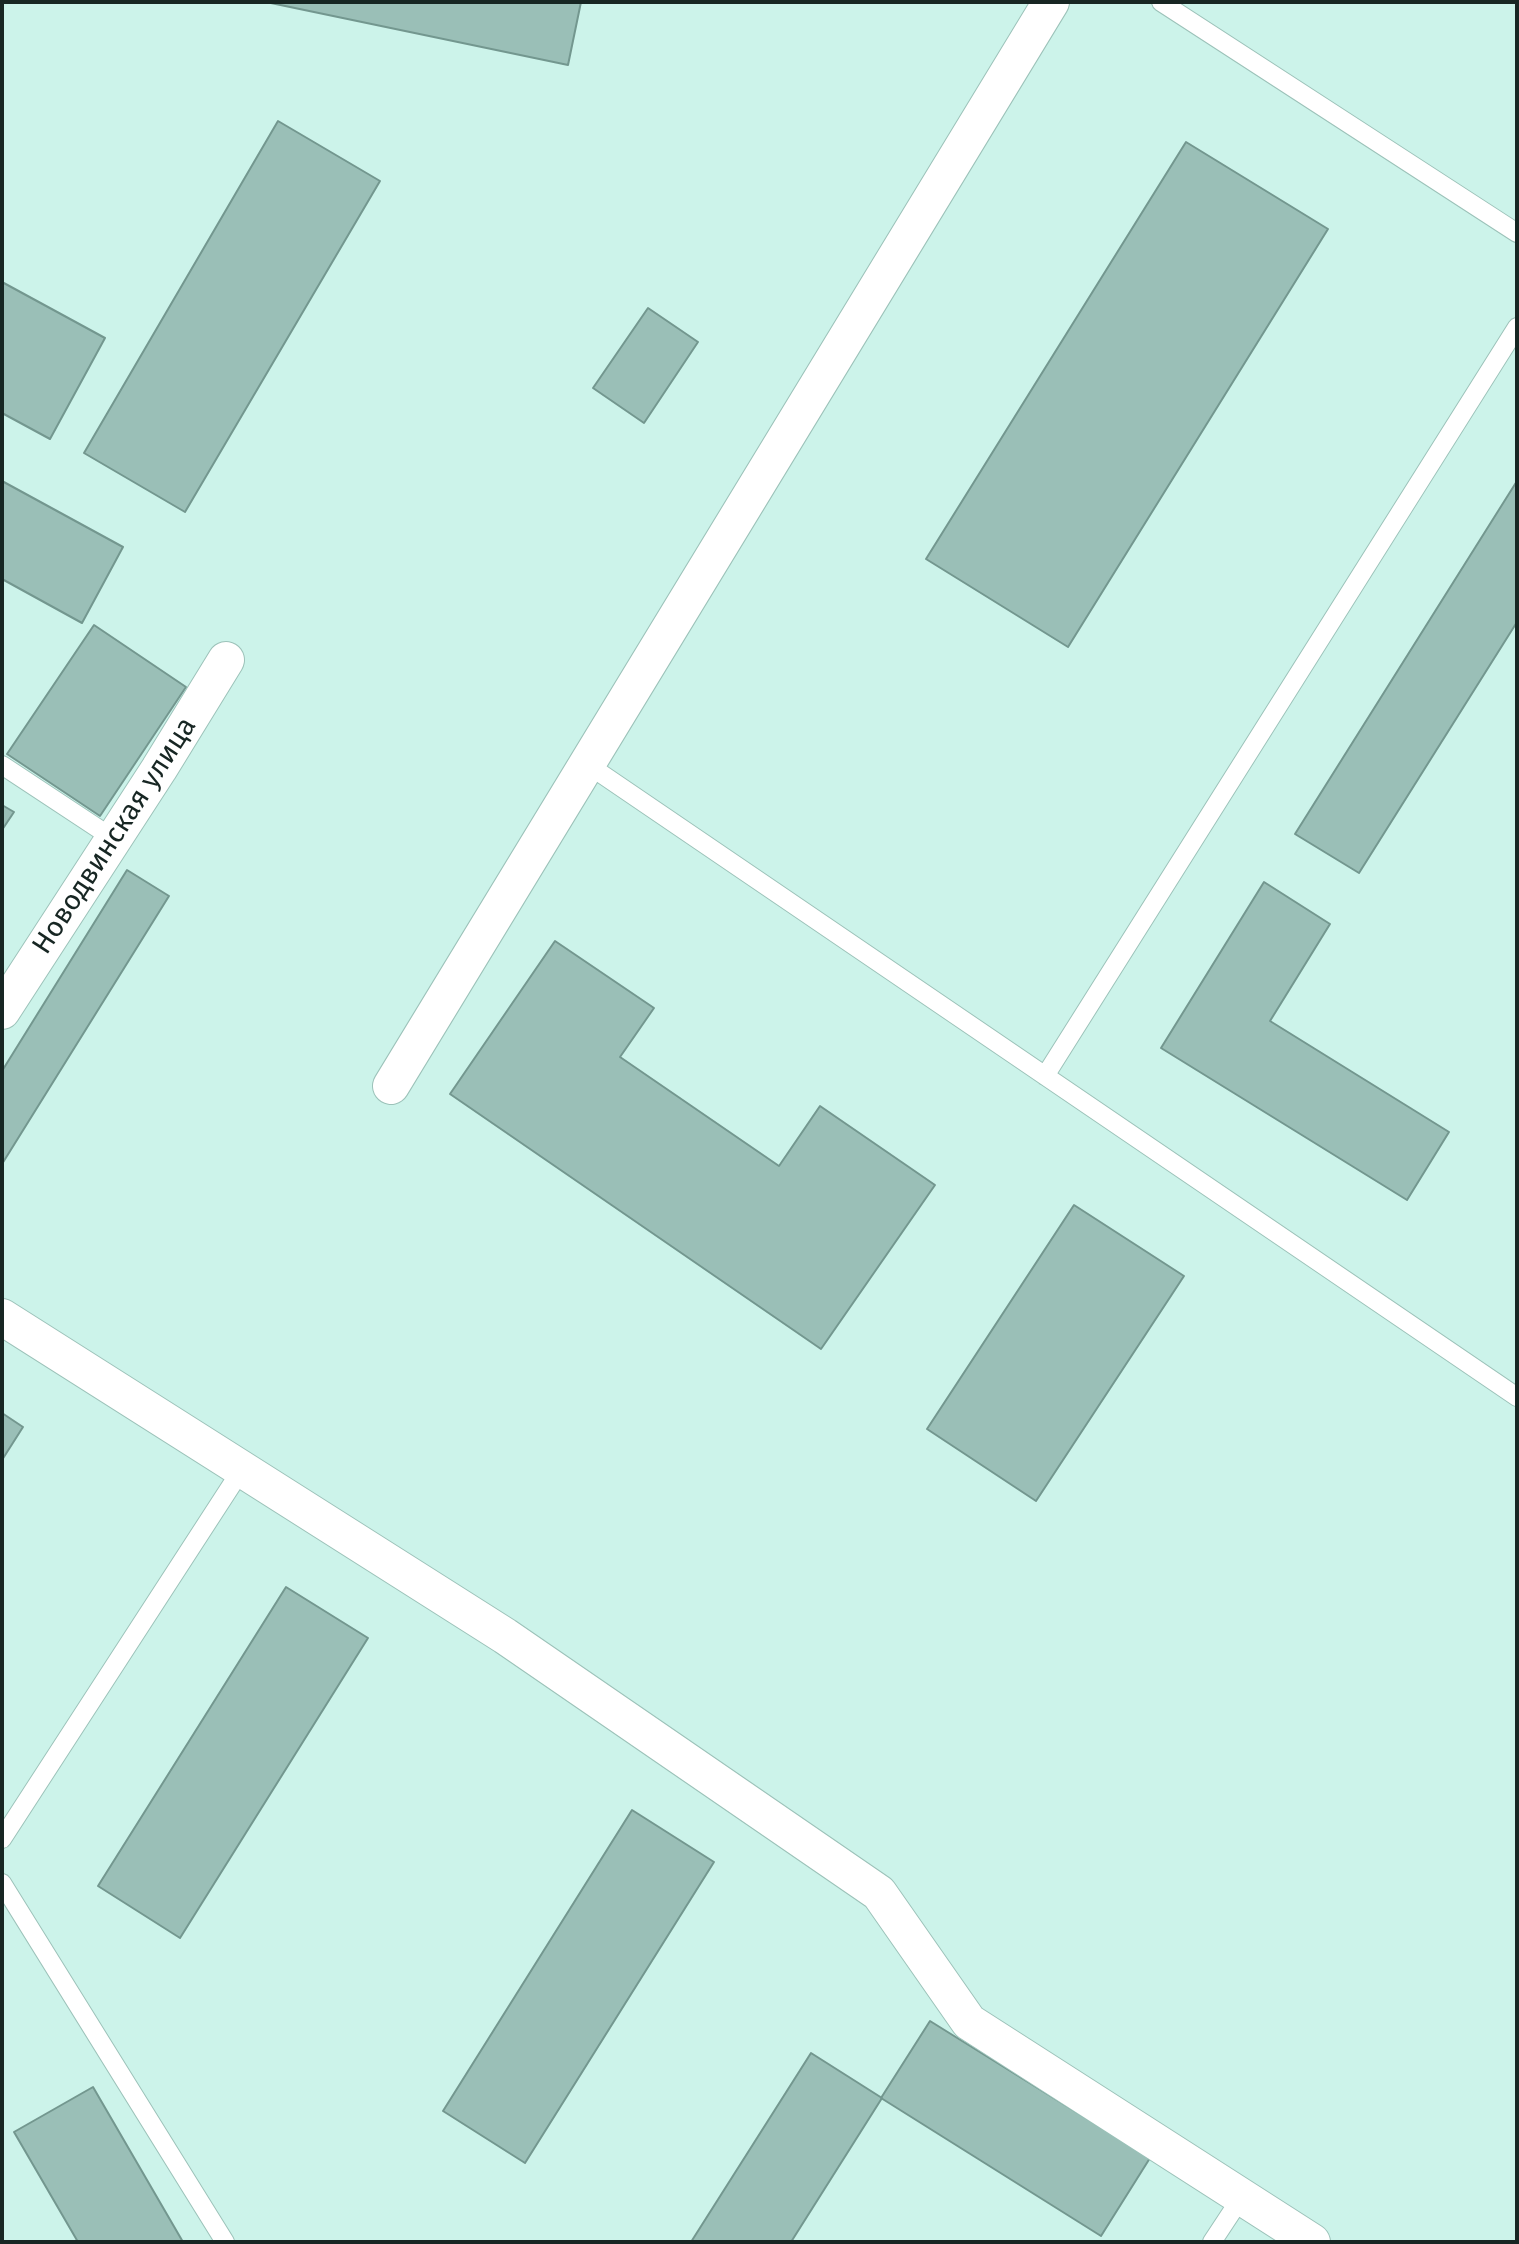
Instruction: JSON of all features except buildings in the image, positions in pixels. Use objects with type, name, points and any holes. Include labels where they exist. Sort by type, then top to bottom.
[{"type":"street","points":[[391,1086],[1051,2]]},
{"type":"street","name":"Новодвинская улица","points":[[2,1011],[226,660]]},
{"type":"street","points":[[2,1317],[505,1636],[879,1893],[969,2022],[1312,2242]]},
{"type":"lane","points":[[1161,2],[1517,233]]},
{"type":"lane","points":[[1045,1076],[1517,327]]},
{"type":"lane","points":[[587,764],[1517,1397]]},
{"type":"lane","points":[[2,765],[114,839]]},
{"type":"lane","points":[[2,1839],[242,1469]]},
{"type":"lane","points":[[2,1883],[225,2242]]},
{"type":"lane","points":[[1212,2242],[1241,2198]]}]
